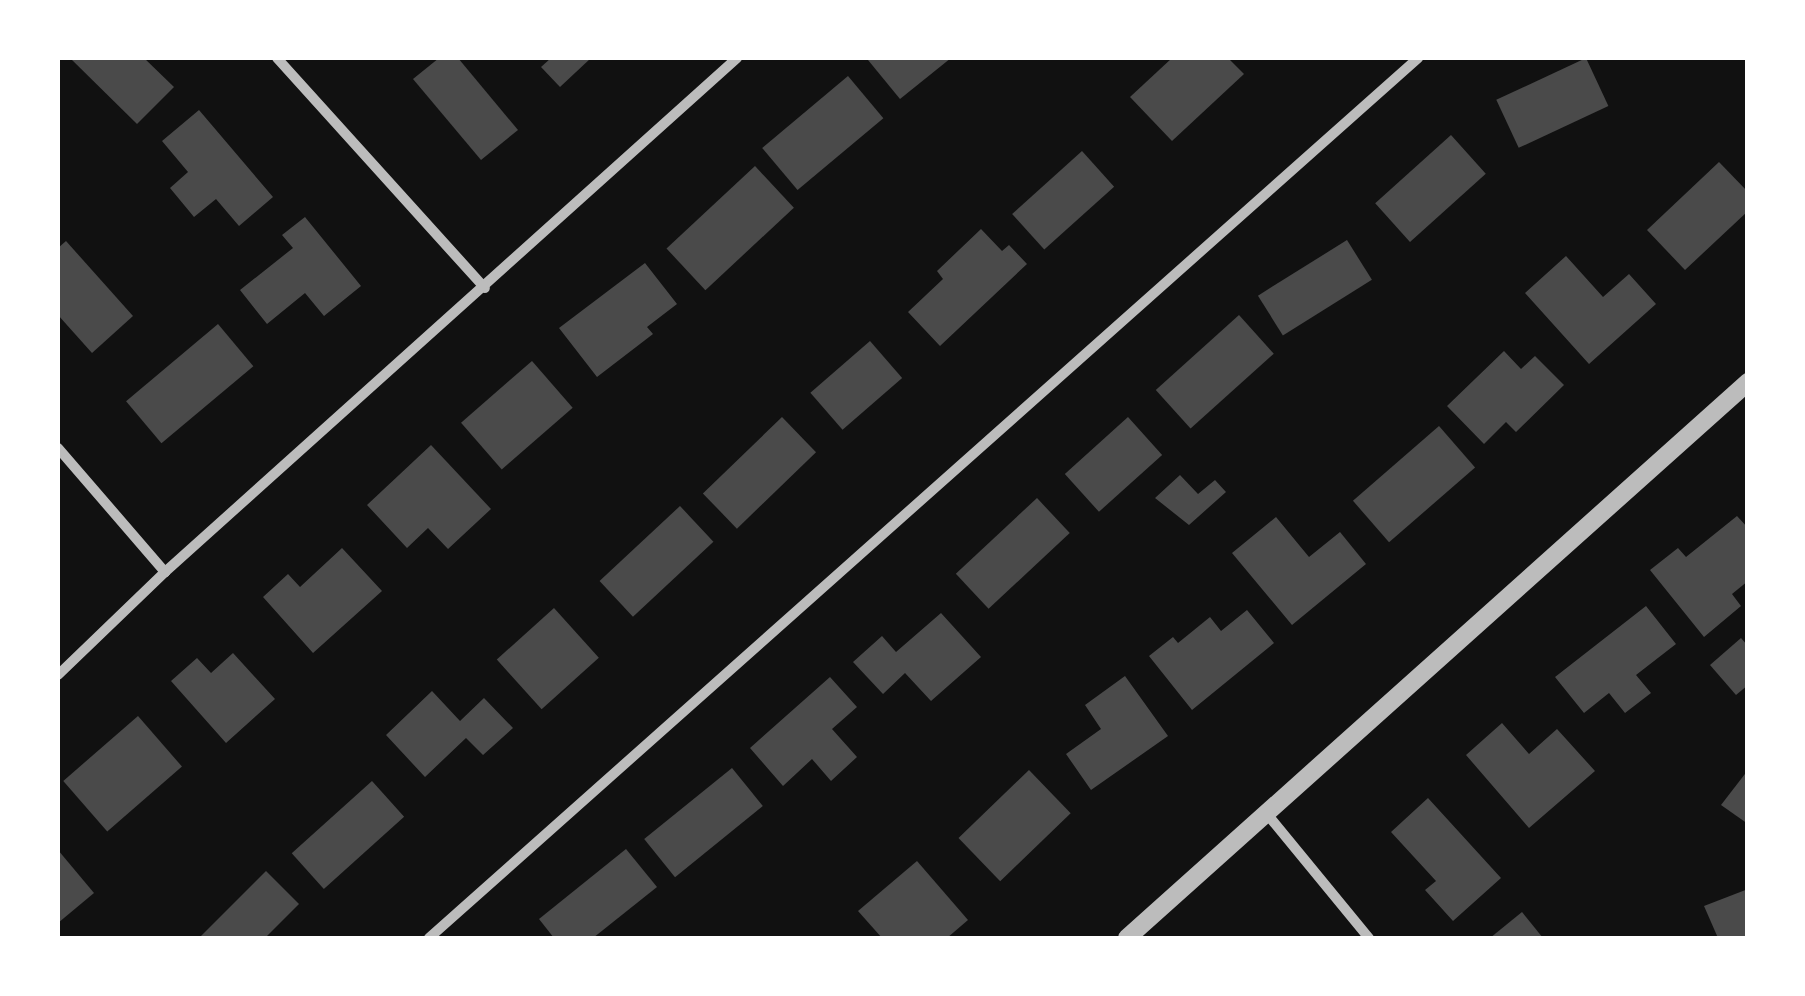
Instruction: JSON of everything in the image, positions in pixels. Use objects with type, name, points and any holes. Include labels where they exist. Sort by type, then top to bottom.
[{"type":"street","points":[[277,58],[484,288]]},
{"type":"street","points":[[58,675],[165,572],[737,58]]},
{"type":"street","points":[[430,938],[1418,58]]},
{"type":"street","points":[[1127,938],[1748,382]]},
{"type":"street","points":[[58,448],[165,572]]},
{"type":"street","points":[[1267,814],[1369,938]]},
{"type":"building","points":[[70,58],[144,58],[174,87],[137,124]]},
{"type":"building","points":[[439,58],[458,58],[518,130],[481,160],[413,79]]},
{"type":"building","points":[[551,58],[591,58],[560,87],[541,67]]},
{"type":"building","points":[[951,58],[900,99],[868,60]]},
{"type":"building","points":[[1172,58],[1228,58],[1244,74],[1172,141],[1130,97]]},
{"type":"building","points":[[1586,58],[1608,106],[1519,148],[1496,100]]},
{"type":"building","points":[[848,76],[883,118],[798,190],[762,148]]},
{"type":"building","points":[[199,110],[273,197],[239,226],[216,199],[194,217],[170,188],[188,172],[162,141]]},
{"type":"building","points":[[1451,135],[1486,174],[1410,242],[1375,203]]},
{"type":"building","points":[[1082,151],[1114,187],[1044,250],[1012,214]]},
{"type":"building","points":[[1719,162],[1748,192],[1748,211],[1685,270],[1647,230]]},
{"type":"building","points":[[755,166],[794,208],[705,290],[667,249]]},
{"type":"building","points":[[305,217],[361,286],[324,316],[305,293],[267,324],[240,290],[293,248],[282,235]]},
{"type":"building","points":[[981,229],[1002,251],[1009,245],[1027,264],[940,346],[908,312],[943,279],[937,271]]},
{"type":"building","points":[[1347,240],[1372,280],[1283,335],[1258,296]]},
{"type":"building","points":[[66,241],[133,316],[92,353],[58,315],[58,248]]},
{"type":"building","points":[[1566,256],[1603,297],[1629,274],[1656,304],[1589,364],[1525,293]]},
{"type":"building","points":[[645,263],[677,304],[647,327],[653,334],[597,377],[559,328]]},
{"type":"building","points":[[1239,315],[1274,354],[1191,429],[1156,390]]},
{"type":"building","points":[[218,324],[253,366],[161,443],[126,401]]},
{"type":"building","points":[[870,341],[902,378],[843,430],[810,393]]},
{"type":"building","points":[[1504,351],[1521,369],[1535,356],[1564,385],[1516,432],[1506,422],[1484,444],[1447,406]]},
{"type":"building","points":[[532,361],[573,408],[502,469],[461,423]]},
{"type":"building","points":[[782,417],[816,452],[737,529],[703,493]]},
{"type":"building","points":[[1128,417],[1162,455],[1099,512],[1065,474]]},
{"type":"building","points":[[1439,426],[1475,468],[1389,542],[1353,501]]},
{"type":"building","points":[[431,445],[491,509],[448,549],[428,528],[407,548],[367,505]]},
{"type":"building","points":[[1180,475],[1198,494],[1215,480],[1226,492],[1189,525],[1155,498]]},
{"type":"building","points":[[1037,498],[1070,533],[989,609],[956,574]]},
{"type":"building","points":[[680,506],[713,542],[633,617],[600,581]]},
{"type":"building","points":[[1737,516],[1748,528],[1748,581],[1732,594],[1741,606],[1704,637],[1650,570],[1678,548],[1686,557]]},
{"type":"building","points":[[1276,517],[1309,557],[1340,532],[1366,564],[1292,625],[1232,553]]},
{"type":"building","points":[[342,548],[382,591],[313,653],[263,597],[288,574],[300,587]]},
{"type":"building","points":[[1646,606],[1676,644],[1636,675],[1651,693],[1625,713],[1609,693],[1584,713],[1555,677]]},
{"type":"building","points":[[554,608],[599,658],[542,709],[497,660]]},
{"type":"building","points":[[1247,610],[1274,643],[1192,710],[1149,656],[1173,637],[1178,643],[1210,617],[1221,631]]},
{"type":"building","points":[[941,613],[981,657],[931,701],[905,673],[883,694],[853,662],[882,636],[896,652]]},
{"type":"building","points":[[1741,638],[1748,646],[1748,685],[1736,695],[1710,665]]},
{"type":"building","points":[[233,653],[275,699],[226,743],[171,681],[197,658],[211,673]]},
{"type":"building","points":[[1125,676],[1168,736],[1091,790],[1066,754],[1101,729],[1085,705]]},
{"type":"building","points":[[830,677],[857,707],[832,729],[857,757],[831,781],[812,759],[783,786],[750,748]]},
{"type":"building","points":[[432,691],[460,721],[484,698],[513,728],[483,755],[466,738],[425,777],[386,735]]},
{"type":"building","points":[[138,716],[182,767],[107,832],[63,781]]},
{"type":"building","points":[[1502,723],[1529,754],[1557,729],[1595,771],[1529,828],[1466,755]]},
{"type":"building","points":[[732,768],[763,806],[675,877],[644,839]]},
{"type":"building","points":[[1029,770],[1071,813],[1000,881],[959,838]]},
{"type":"building","points":[[1748,770],[1748,824],[1721,805]]},
{"type":"building","points":[[372,781],[404,817],[324,889],[292,853]]},
{"type":"building","points":[[1428,798],[1501,878],[1453,921],[1425,890],[1436,881],[1391,832]]},
{"type":"building","points":[[626,849],[657,887],[593,938],[554,938],[539,919]]},
{"type":"building","points":[[58,850],[94,893],[58,923]]},
{"type":"building","points":[[917,861],[968,920],[947,938],[882,938],[858,911]]},
{"type":"building","points":[[266,871],[299,904],[265,938],[199,938]]},
{"type":"building","points":[[1748,889],[1748,938],[1718,938],[1704,906]]},
{"type":"building","points":[[1522,912],[1543,938],[1490,938]]}]
